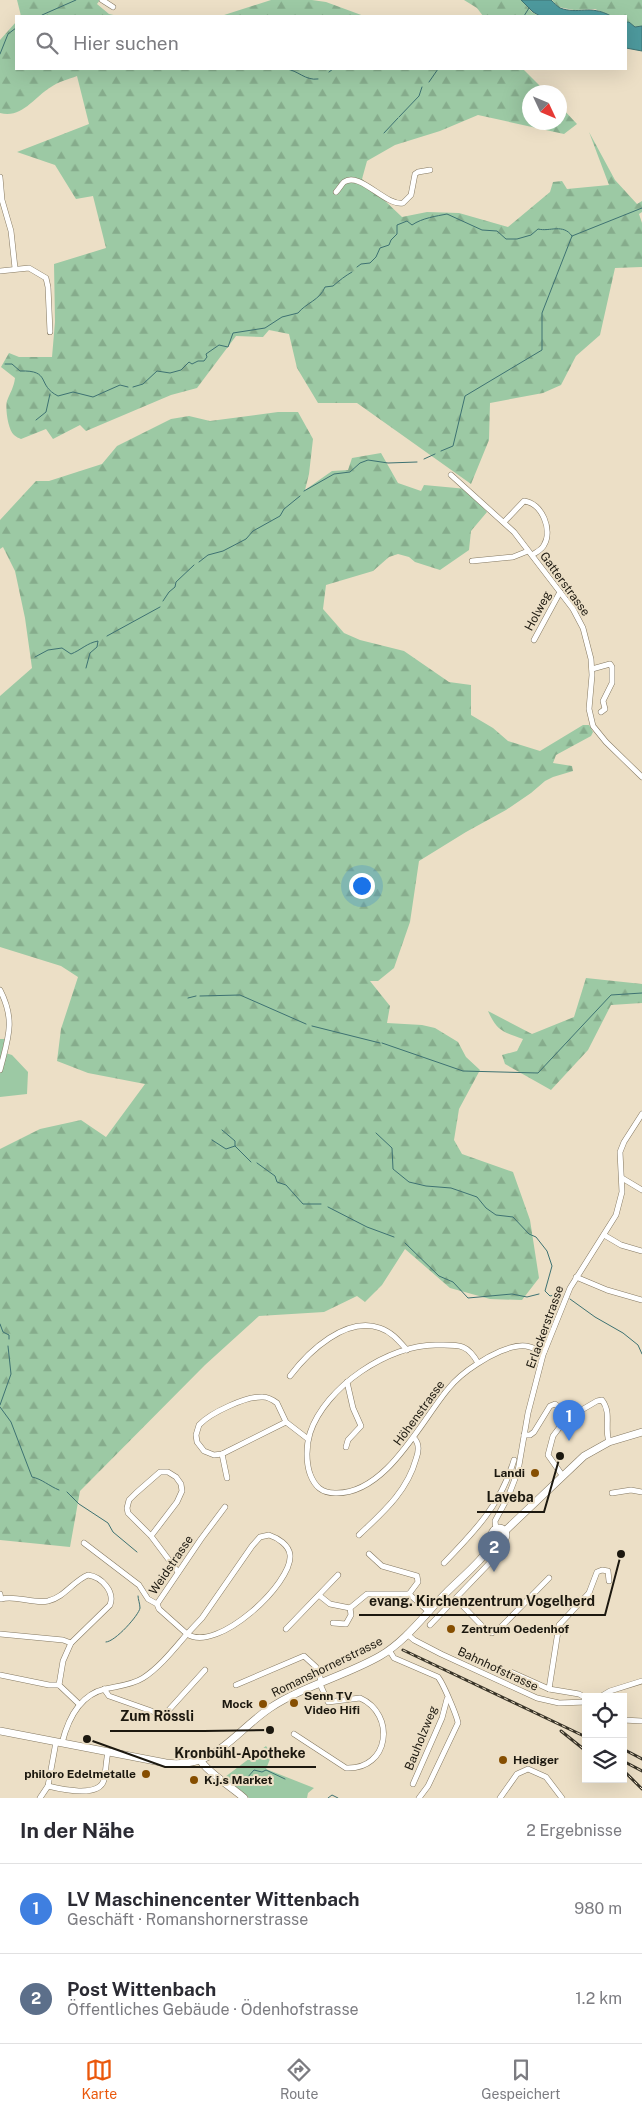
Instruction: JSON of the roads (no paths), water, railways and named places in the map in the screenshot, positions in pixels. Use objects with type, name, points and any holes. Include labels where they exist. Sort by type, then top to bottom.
[{"type":"main road","points":[[505,1532],[501,1528],[496,1529],[493,1535],[498,1541],[506,1536],[505,1532],[562,1475],[584,1456],[609,1442],[642,1432]]},
{"type":"main road","name":"Romanshornerstrasse","points":[[201,1761],[219,1750],[271,1708],[364,1664],[389,1650],[498,1541]]},
{"type":"main road","points":[[0,1731],[173,1764],[201,1761],[209,1771],[226,1782],[244,1798]]},
{"type":"street","points":[[104,1],[113,7]]},
{"type":"street","points":[[336,192],[343,183],[355,180],[368,186],[391,202],[403,203],[410,195],[415,174],[430,170]]},
{"type":"street","points":[[0,176],[2,200],[11,231],[15,268]]},
{"type":"street","points":[[0,271],[29,268],[46,278],[50,332]]},
{"type":"street","name":"Gatterstrasse","points":[[451,475],[504,522],[573,609],[584,628],[589,644],[592,669],[589,709],[593,726],[606,742],[642,777]]},
{"type":"street","points":[[472,561],[513,557],[542,548],[547,537],[547,526],[538,508],[524,501],[504,522]]},
{"type":"street","name":"Holweg","points":[[534,640],[560,592]]},
{"type":"street","points":[[592,669],[610,664],[612,667],[612,683],[603,701],[605,709],[601,712]]},
{"type":"street","points":[[0,990],[7,1006],[10,1020],[0,1070]]},
{"type":"street","name":"Erlackerstrasse","points":[[496,1529],[495,1521],[518,1471],[524,1435],[544,1352],[565,1297],[616,1215],[622,1192],[619,1157],[621,1148],[642,1114]]},
{"type":"street","points":[[622,1178],[642,1190]]},
{"type":"street","points":[[622,1192],[631,1185]]},
{"type":"street","points":[[604,1235],[621,1245],[642,1251]]},
{"type":"street","points":[[576,1277],[607,1290],[642,1300]]},
{"type":"street","points":[[290,1376],[302,1362],[326,1341],[349,1328],[360,1326],[376,1327],[387,1331],[407,1350]]},
{"type":"street","points":[[286,1422],[222,1454],[210,1454],[204,1451],[198,1444],[196,1435],[197,1428],[201,1422],[223,1410],[251,1399],[267,1398],[278,1403],[286,1422],[308,1439],[321,1411],[347,1382],[375,1362],[407,1350],[434,1344],[460,1345],[474,1355],[478,1363]]},
{"type":"street","name":"Höhenstrasse","points":[[308,1439],[309,1470],[315,1484],[324,1492],[340,1493],[358,1488],[374,1478],[399,1456],[414,1438],[450,1386],[478,1363],[519,1346],[532,1347],[544,1352]]},
{"type":"street","points":[[346,1447],[348,1440],[361,1426],[353,1408],[347,1382]]},
{"type":"street","points":[[562,1475],[548,1455],[553,1436],[569,1415],[573,1415],[596,1400],[602,1400],[608,1413],[607,1436],[609,1442]]},
{"type":"street","points":[[524,1435],[530,1435],[534,1432],[550,1406],[555,1404],[569,1415]]},
{"type":"street","points":[[359,1536],[388,1508],[407,1482],[418,1450],[418,1442],[414,1438]]},
{"type":"street","points":[[222,1454],[227,1478]]},
{"type":"street","points":[[444,1564],[472,1534],[496,1503],[514,1460]]},
{"type":"street","points":[[151,1536],[177,1502],[182,1491],[178,1479],[168,1472],[160,1472],[154,1476],[136,1493],[127,1505],[128,1513],[151,1536],[178,1572]]},
{"type":"street","points":[[612,1493],[631,1490],[642,1492]]},
{"type":"street","points":[[496,1503],[502,1507]]},
{"type":"street","name":"Weidstrasse","points":[[187,1634],[159,1609],[157,1604],[225,1507]]},
{"type":"street","points":[[40,1798],[48,1786],[59,1743],[79,1704],[89,1695],[104,1689],[134,1682],[156,1668],[187,1634],[202,1618],[260,1537],[266,1535],[276,1537],[286,1546],[290,1557],[287,1568],[278,1583],[248,1616],[227,1630],[210,1637],[196,1639],[187,1634]]},
{"type":"street","points":[[430,1625],[502,1550],[498,1541]]},
{"type":"street","points":[[84,1543],[139,1585],[148,1599],[157,1604]]},
{"type":"street","points":[[369,1554],[382,1566],[417,1576],[418,1582],[410,1594]]},
{"type":"street","points":[[550,1689],[559,1626],[589,1593],[597,1572],[602,1570],[608,1571],[609,1581]]},
{"type":"street","points":[[286,1629],[320,1596],[338,1575]]},
{"type":"street","points":[[0,1594],[1,1600],[12,1597],[34,1601],[49,1600],[66,1592],[88,1576],[95,1577],[111,1593],[110,1605],[71,1643],[63,1661],[59,1685]]},
{"type":"street","points":[[458,1597],[487,1631],[492,1633],[501,1627],[549,1578]]},
{"type":"street","points":[[350,1608],[367,1594],[410,1594],[429,1612]]},
{"type":"street","points":[[320,1596],[330,1604],[350,1608]]},
{"type":"street","points":[[333,1623],[346,1624],[351,1615],[350,1608]]},
{"type":"street","points":[[0,1634],[63,1640],[71,1643]]},
{"type":"street","name":"Bahnhofstrasse","points":[[407,1634],[414,1640],[440,1654],[537,1698],[559,1703],[582,1702]]},
{"type":"street","points":[[389,1650],[394,1658],[438,1677],[457,1717],[458,1723],[428,1786],[419,1798]]},
{"type":"street","points":[[236,1685],[304,1656],[316,1667],[328,1702],[360,1698],[376,1712],[384,1729],[380,1750],[374,1759],[365,1765],[355,1768],[346,1768],[294,1734]]},
{"type":"street","points":[[104,1689],[109,1696],[151,1712],[164,1714],[205,1670]]},
{"type":"street","points":[[511,1672],[550,1689],[582,1696]]},
{"type":"street","points":[[0,1676],[49,1685],[59,1685],[79,1704]]},
{"type":"street","points":[[607,1693],[642,1681]]},
{"type":"street","name":"Bauholzweg","points":[[413,1784],[442,1718],[447,1698]]},
{"type":"street","points":[[627,1720],[642,1721]]},
{"type":"street","points":[[48,1786],[85,1792],[97,1788],[104,1781],[108,1752]]},
{"type":"street","points":[[500,1798],[511,1780],[524,1769],[533,1770],[546,1777],[562,1798]]},
{"type":"water","points":[[521,0],[551,0],[560,8],[567,10],[590,10],[609,15],[538,15]]},
{"type":"water","points":[[627,22],[635,27],[642,26],[642,51],[627,48]]},
{"type":"waterway","points":[[42,15],[76,0]]},
{"type":"waterway","points":[[525,15],[529,8]]},
{"type":"waterway","points":[[0,54],[8,34],[15,29]]},
{"type":"waterway","points":[[290,70],[309,78],[318,79]]},
{"type":"waterway","points":[[429,82],[437,70]]},
{"type":"waterway","points":[[399,117],[419,96],[422,87]]},
{"type":"waterway","points":[[384,133],[398,118]]},
{"type":"waterway","points":[[441,451],[453,446],[465,396],[542,350],[542,313],[572,236],[642,208]]},
{"type":"waterway","points":[[357,267],[361,264],[370,263],[376,257],[380,248],[389,245],[397,234],[397,225],[407,221],[412,225],[425,219],[447,214],[482,230],[497,231],[506,239],[517,239],[531,235],[538,229],[565,230],[572,236]]},
{"type":"waterway","points":[[133,387],[143,384],[157,371],[170,373],[181,370],[189,362],[192,364],[204,361],[207,357],[206,354],[219,345],[228,347],[233,333],[265,328],[282,317],[298,313],[320,295],[325,287],[333,286],[352,272]]},
{"type":"waterway","points":[[5,364],[12,364],[20,371],[36,373],[51,392],[58,396],[73,392],[93,397],[120,385],[128,387]]},
{"type":"waterway","points":[[36,420],[46,412],[50,394]]},
{"type":"waterway","points":[[424,459],[435,454]]},
{"type":"waterway","points":[[304,491],[334,474],[350,472],[360,463],[368,460],[388,463],[417,462]]},
{"type":"waterway","points":[[199,562],[208,555],[223,551],[246,539],[253,531],[280,516],[284,509],[300,496]]},
{"type":"waterway","points":[[163,601],[175,587],[176,582],[194,565]]},
{"type":"waterway","points":[[107,636],[160,607]]},
{"type":"waterway","points":[[35,657],[48,650],[62,648],[71,654],[98,641],[97,647],[90,653],[86,668]]},
{"type":"waterway","points":[[382,1043],[463,1071],[538,1073],[611,995],[642,993]]},
{"type":"waterway","points":[[200,996],[240,995],[306,1024]]},
{"type":"waterway","points":[[188,998],[196,996]]},
{"type":"waterway","points":[[312,1026],[380,1043]]},
{"type":"waterway","points":[[222,1130],[235,1141],[235,1146],[251,1162]]},
{"type":"waterway","points":[[376,1133],[392,1148],[393,1169],[409,1182],[426,1186],[451,1188],[477,1197],[486,1208],[496,1215],[513,1217],[529,1234],[536,1237],[547,1251],[552,1266],[545,1291],[550,1296],[558,1294]]},
{"type":"waterway","points":[[212,1140],[226,1149],[235,1146]]},
{"type":"waterway","points":[[257,1163],[275,1176],[277,1182],[286,1185],[303,1204],[321,1204]]},
{"type":"waterway","points":[[328,1207],[367,1227],[394,1237]]},
{"type":"waterway","points":[[405,1243],[439,1276],[453,1282],[468,1298],[512,1294],[527,1297],[539,1294]]},
{"type":"waterway","points":[[570,1299],[595,1317],[623,1333],[638,1345],[642,1354]]},
{"type":"waterway","points":[[0,1324],[3,1332],[9,1335],[9,1339]]},
{"type":"waterway","points":[[0,1405],[11,1374],[8,1346]]},
{"type":"waterway","points":[[0,1407],[11,1422],[32,1477],[59,1490]]},
{"type":"waterway","points":[[67,1492],[79,1504],[108,1523],[113,1532],[137,1552]]},
{"type":"waterway","points":[[106,1642],[115,1638],[136,1616],[140,1608],[138,1596]]},
{"type":"waterway","points":[[235,1777],[247,1778],[254,1770],[262,1772],[266,1770],[285,1779]]},
{"type":"waterway","points":[[328,1798],[332,1795],[338,1798]]},
{"type":"railway","points":[[403,1650],[582,1735]]},
{"type":"railway","points":[[561,1731],[582,1748]]},
{"type":"railway","points":[[627,1751],[642,1759]]},
{"type":"railway","points":[[627,1763],[642,1771]]},
{"type":"railway","points":[[627,1774],[642,1789]]},
{"type":"place","name":"LV Maschinencenter Wittenbach","points":[[569,1441]]},
{"type":"place","name":"Laveba","points":[[560,1456]]},
{"type":"place","name":"Landi","points":[[535,1473]]},
{"type":"place","name":"evang. Kirchenzentrum Vogelherd","points":[[621,1554]]},
{"type":"place","name":"Post Wittenbach","points":[[494,1572]]},
{"type":"place","name":"Zentrum Oedenhof","points":[[451,1629]]},
{"type":"place","name":"Senn TV Video Hifi","points":[[294,1703]]},
{"type":"place","name":"Mock","points":[[263,1704]]},
{"type":"place","name":"Zum Rössli","points":[[270,1730]]},
{"type":"place","name":"Kronbühl-Apotheke","points":[[87,1739]]},
{"type":"place","name":"Hediger","points":[[503,1760]]},
{"type":"place","name":"philoro Edelmetalle","points":[[146,1774]]},
{"type":"place","name":"K.j.s Market","points":[[194,1780]]}]
